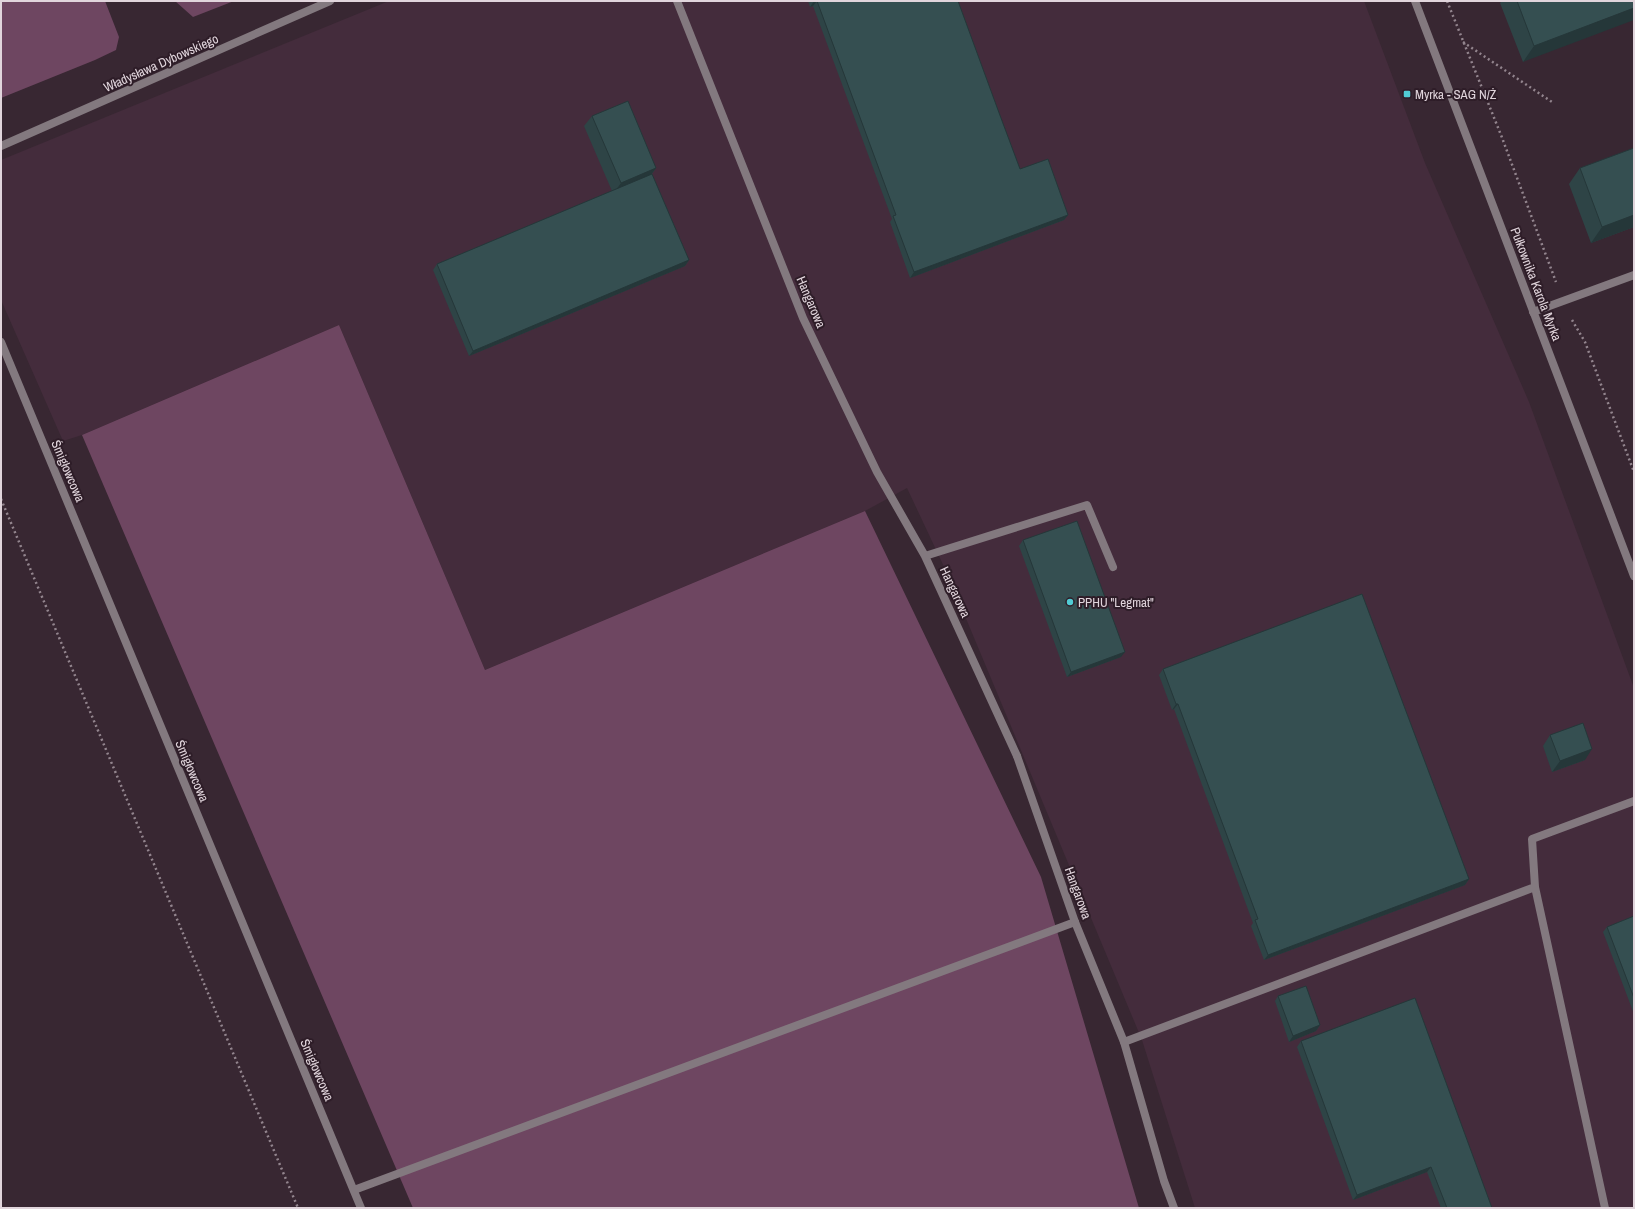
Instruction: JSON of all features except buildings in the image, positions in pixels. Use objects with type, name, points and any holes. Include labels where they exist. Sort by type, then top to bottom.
[{"type":"street","name":"Władysława Dybowskiego","points":[[1,146],[330,1]]},
{"type":"street","name":"Hangarowa","points":[[677,1],[803,318],[877,472],[925,556],[1017,756],[1075,922],[1124,1042],[1164,1181],[1174,1208]]},
{"type":"street","name":"Pułkownika Karola Myrka","points":[[1415,1],[1634,576]]},
{"type":"street","points":[[1533,312],[1634,276]]},
{"type":"street","name":"Śmigłowcowa","points":[[1,342],[362,1208]]},
{"type":"street","points":[[925,556],[1087,505],[1113,567]]},
{"type":"street","points":[[1606,1208],[1536,887],[1532,839],[1634,801]]},
{"type":"street","points":[[1124,1042],[1536,887]]},
{"type":"street","points":[[354,1190],[1075,922]]},
{"type":"path","points":[[1447,1],[1501,135],[1563,302],[1570,318],[1585,342],[1634,472]]},
{"type":"path","points":[[1463,42],[1552,102]]},
{"type":"path","points":[[1,499],[298,1208]]},
{"type":"shaded area","points":[[1,1],[105,1],[119,37],[116,50],[1,98]]},
{"type":"shaded area","points":[[175,1],[234,1],[193,17]]},
{"type":"shaded area","points":[[389,1],[1364,1],[1425,163],[1529,402],[1634,688],[1634,1208],[1195,1208],[1142,1040],[947,573],[907,488],[865,511],[485,670],[339,325],[82,435],[63,441],[1,300],[1,160]]},
{"type":"shaded area","points":[[339,325],[485,670],[865,511],[1041,877],[1139,1208],[413,1208],[82,435]]},
{"type":"place","name":"Myrka - SAG N/Ż","points":[[1407,94]]},
{"type":"place","name":"PPHU \"Legmat\"","points":[[1070,602]]}]
